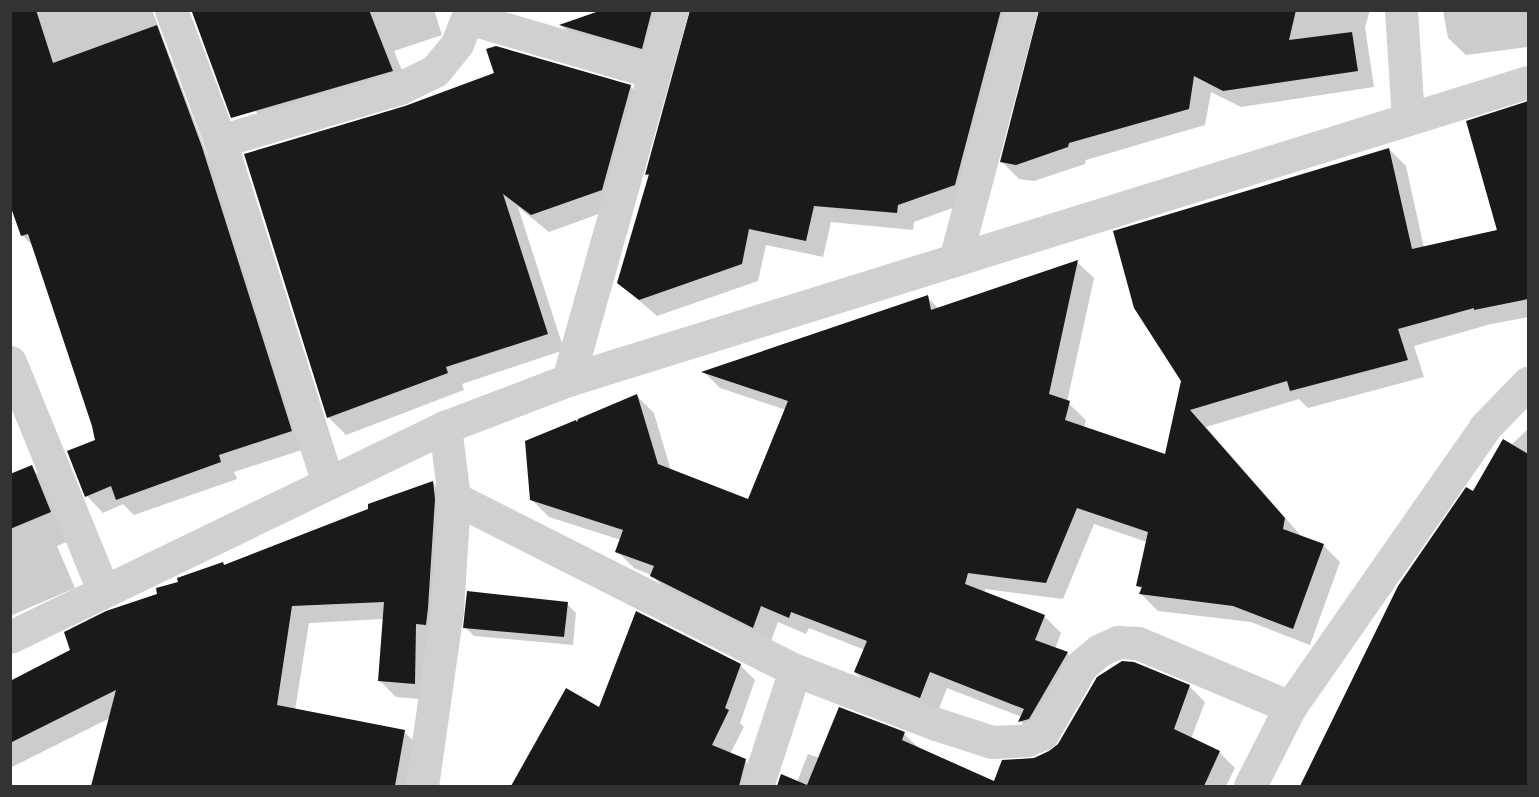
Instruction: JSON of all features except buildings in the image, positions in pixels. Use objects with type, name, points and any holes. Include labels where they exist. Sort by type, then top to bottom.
[{"type":"street","points":[[171,10],[220,141],[328,483]]},
{"type":"street","points":[[568,380],[672,10]]},
{"type":"street","points":[[955,260],[1021,10]]},
{"type":"street","points":[[1401,10],[1408,117]]},
{"type":"street","points":[[220,141],[400,88],[435,71],[457,44],[469,14],[653,72]]},
{"type":"street","points":[[10,636],[446,427],[568,380],[1408,117],[1528,82]]},
{"type":"street","points":[[10,362],[103,590]]},
{"type":"street","points":[[1250,786],[1290,707],[1485,427],[1528,383]]},
{"type":"street","points":[[422,786],[447,610],[454,498],[446,427]]},
{"type":"street","points":[[454,498],[795,670],[936,724],[993,742],[1028,740],[1042,734],[1082,665],[1100,650],[1118,642],[1138,643],[1290,707]]},
{"type":"street","points":[[757,786],[795,670]]}]
